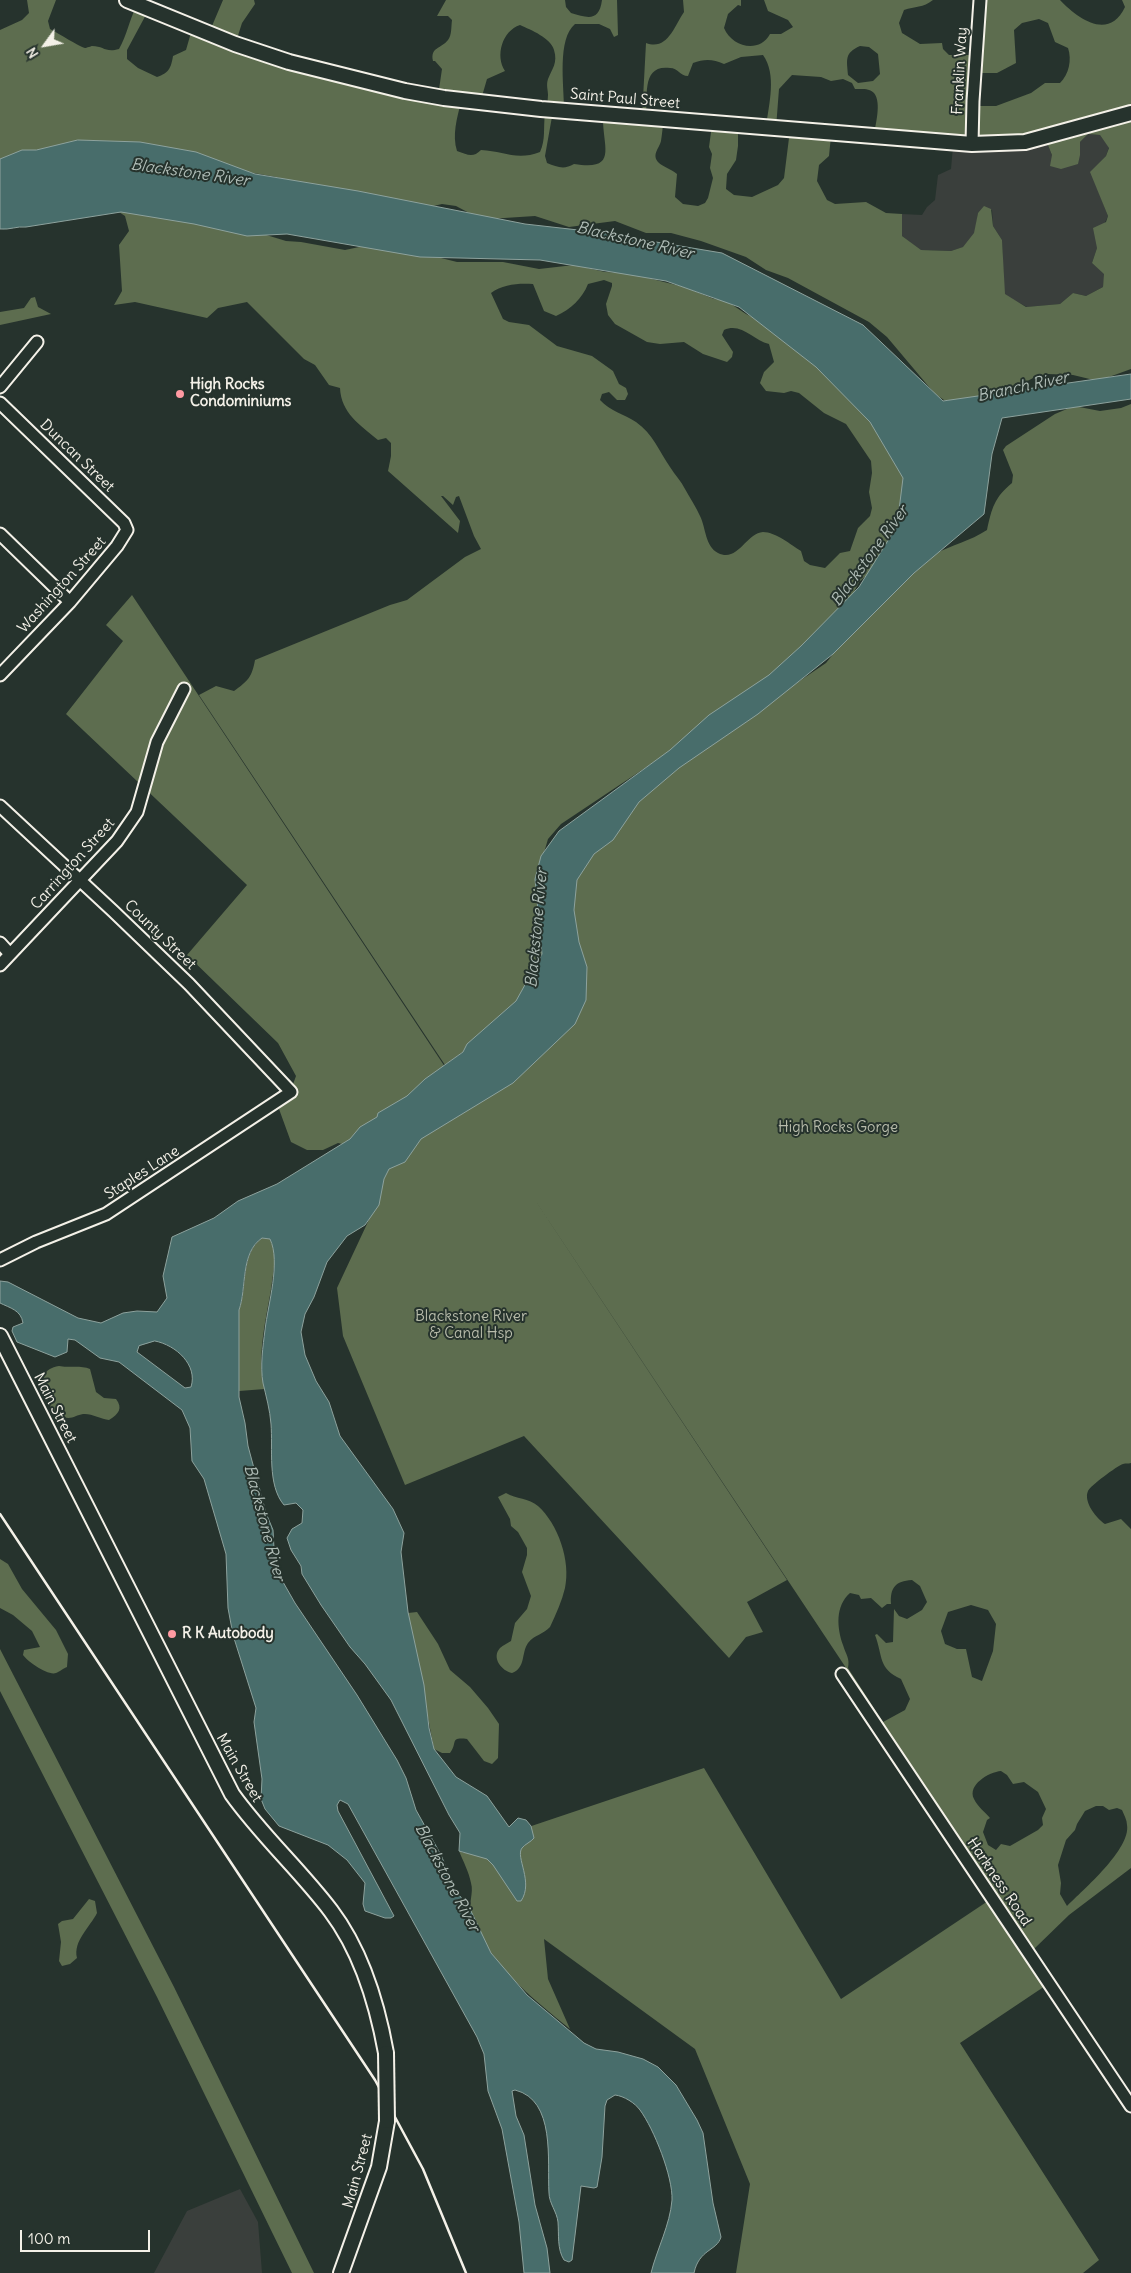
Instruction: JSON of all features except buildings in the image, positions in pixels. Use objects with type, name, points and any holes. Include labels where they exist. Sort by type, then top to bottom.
[{"type":"main road","name":"Saint Paul Street","points":[[127,0],[235,44],[289,62],[405,91],[444,98],[541,109],[972,144],[1025,142],[1131,113]]},
{"type":"main road","name":"Main Street","points":[[0,1336],[232,1794],[263,1833],[317,1894],[345,1933],[368,1981],[380,2021],[386,2052],[387,2121],[379,2168],[341,2273]]},
{"type":"street","name":"Franklin Way","points":[[972,144],[980,0]]},
{"type":"street","points":[[0,387],[37,342]]},
{"type":"street","name":"Duncan Street","points":[[0,403],[124,522],[125,535]]},
{"type":"street","points":[[0,534],[70,602]]},
{"type":"street","name":"Washington Street","points":[[0,676],[70,602],[125,535]]},
{"type":"street","name":"Carrington Street","points":[[0,965],[117,841],[137,812],[157,742],[184,689]]},
{"type":"street","name":"County Street","points":[[0,806],[189,984],[291,1092]]},
{"type":"street","points":[[0,943],[10,954]]},
{"type":"street","name":"Staples Lane","points":[[0,1260],[36,1242],[106,1214],[291,1092]]},
{"type":"street","name":"Harkness Road","points":[[842,1674],[1131,2106]]},
{"type":"shaded area","points":[[1088,134],[1100,135],[1109,147],[1106,156],[1091,172],[1108,216],[1097,239],[1097,248],[1092,263],[1105,274],[1103,287],[1086,296],[1073,293],[1060,304],[1027,307],[1004,295],[1002,240],[993,226],[992,210],[978,213],[975,233],[964,247],[951,251],[920,250],[902,236],[902,214],[922,215],[935,200],[938,175],[951,169],[953,146],[1045,138],[1052,155],[1080,155],[1080,142]]},
{"type":"shaded area","points":[[240,2189],[258,2222],[262,2273],[154,2273],[187,2211]]},
{"type":"green space","points":[[27,0],[56,0],[48,21],[50,29],[85,48],[96,46],[111,50],[119,49],[136,7],[148,11],[127,50],[127,59],[138,68],[157,77],[169,70],[173,56],[186,50],[192,29],[209,33],[223,0],[254,0],[255,4],[242,23],[235,45],[438,96],[442,69],[433,61],[432,56],[448,40],[451,33],[452,20],[448,16],[437,16],[446,0],[565,0],[566,7],[571,13],[592,17],[601,7],[602,0],[617,0],[618,35],[614,37],[610,29],[599,24],[575,24],[569,31],[566,40],[563,63],[564,108],[553,111],[545,156],[547,163],[557,167],[564,167],[574,164],[597,164],[603,160],[605,148],[603,119],[642,117],[646,43],[653,45],[665,41],[684,12],[683,0],[741,0],[741,6],[738,5],[728,14],[724,28],[728,35],[739,44],[753,46],[765,40],[770,34],[781,34],[793,27],[788,20],[768,11],[764,0],[933,0],[922,6],[904,10],[899,23],[902,33],[920,44],[942,43],[943,49],[949,55],[972,55],[979,0],[1060,0],[1084,20],[1102,25],[1111,23],[1118,17],[1125,7],[1122,0],[1131,0],[1131,369],[1098,381],[1073,375],[1048,374],[1035,377],[980,406],[944,400],[935,394],[887,337],[869,322],[788,278],[766,270],[746,257],[701,241],[671,233],[646,233],[615,221],[569,227],[535,216],[489,219],[471,214],[456,206],[442,204],[425,208],[392,198],[366,201],[276,177],[237,170],[0,159],[0,30],[22,20],[29,13]],"holes":[[[1039,19],[1048,23],[1055,42],[1068,48],[1070,62],[1066,75],[1060,83],[1045,83],[1031,93],[996,106],[973,106],[975,73],[997,73],[1016,63],[1014,30],[1022,23]],[[520,25],[540,35],[549,42],[554,50],[554,66],[547,81],[548,100],[543,143],[540,152],[532,155],[517,156],[481,150],[470,155],[457,151],[455,133],[461,102],[480,103],[487,79],[505,71],[501,58],[502,45],[505,38],[514,28]],[[860,46],[869,47],[878,54],[880,74],[873,81],[858,83],[848,75],[849,54]],[[763,55],[770,71],[771,90],[766,127],[776,128],[779,89],[792,75],[821,77],[831,81],[843,79],[852,83],[855,89],[872,91],[878,102],[874,136],[1045,138],[1052,155],[1050,166],[1061,169],[1078,164],[1080,142],[1088,134],[1100,135],[1109,148],[1106,156],[1090,172],[1108,216],[1106,222],[1093,228],[1097,248],[1092,263],[1104,274],[1103,287],[1086,296],[1073,293],[1060,304],[1026,307],[1005,294],[1002,240],[993,226],[991,209],[984,206],[978,213],[974,233],[963,247],[951,251],[921,250],[902,236],[902,214],[886,213],[866,202],[835,204],[827,200],[817,181],[819,165],[829,156],[831,136],[790,130],[784,178],[778,185],[752,197],[734,195],[726,189],[727,174],[736,160],[738,127],[712,125],[709,147],[712,154],[710,168],[713,178],[708,198],[705,203],[698,206],[683,204],[675,197],[677,174],[659,163],[656,157],[661,141],[663,120],[646,116],[650,76],[654,71],[661,68],[675,69],[688,76],[693,63],[708,60],[724,64],[741,57]]]},
{"type":"green space","points":[[104,202],[171,206],[286,241],[345,250],[364,246],[433,256],[457,262],[503,262],[539,269],[574,265],[605,272],[628,273],[684,287],[714,299],[725,300],[746,314],[765,323],[810,358],[869,414],[908,470],[901,515],[893,522],[889,546],[880,564],[859,582],[847,606],[776,675],[736,699],[663,756],[561,824],[548,839],[536,880],[550,968],[482,1038],[445,1065],[199,695],[216,686],[234,691],[249,678],[255,660],[390,605],[407,600],[465,557],[481,549],[459,496],[456,497],[453,505],[441,496],[460,521],[458,533],[388,471],[391,443],[386,438],[378,440],[358,424],[344,405],[340,388],[329,385],[315,365],[304,359],[247,302],[218,308],[207,318],[135,302],[114,305],[122,291],[119,245],[129,231],[125,216]],"holes":[[[604,280],[612,283],[606,304],[608,315],[615,324],[647,342],[660,344],[684,342],[703,354],[727,362],[732,357],[733,352],[722,335],[724,330],[730,328],[741,330],[769,344],[774,362],[764,372],[760,383],[766,391],[784,393],[791,391],[799,393],[824,413],[846,424],[871,461],[872,473],[869,492],[872,508],[870,516],[858,528],[850,551],[840,553],[825,568],[810,565],[804,561],[801,551],[778,536],[763,532],[752,537],[731,554],[718,553],[708,541],[702,521],[693,502],[651,437],[636,422],[613,410],[600,400],[602,394],[609,392],[617,400],[625,400],[628,394],[626,388],[619,384],[613,371],[592,356],[557,346],[529,325],[509,322],[503,319],[491,293],[511,285],[533,284],[544,311],[556,316],[575,303],[583,294],[588,284]]]},
{"type":"green space","points":[[35,297],[38,307],[51,314],[0,325],[0,312],[24,308],[31,298]]},
{"type":"green space","points":[[1131,404],[1131,1463],[1124,1464],[1104,1476],[1090,1488],[1087,1500],[1095,1514],[1105,1524],[1121,1519],[1131,1529],[1131,1868],[1069,1915],[1034,1949],[1054,1980],[960,2043],[1099,2260],[1083,2273],[736,2273],[750,2184],[695,2049],[544,1939],[548,1979],[570,2029],[540,2005],[500,1964],[488,1949],[479,1932],[470,1910],[472,1887],[459,1851],[464,1853],[463,1849],[704,1768],[841,1999],[997,1895],[529,1191],[787,1580],[747,1602],[763,1632],[746,1637],[729,1658],[524,1436],[405,1485],[343,1336],[337,1288],[381,1194],[386,1153],[571,940],[571,845],[732,727],[826,663],[857,624],[935,554],[987,530],[990,515],[997,499],[1012,483],[1013,475],[1003,450],[1006,446],[1055,414],[1074,406],[1100,411],[1121,408]],"holes":[[[912,1580],[920,1586],[927,1602],[922,1610],[907,1619],[899,1616],[894,1609],[893,1642],[886,1643],[877,1634],[875,1635],[882,1661],[888,1671],[901,1679],[910,1699],[905,1710],[883,1722],[848,1668],[848,1659],[839,1632],[840,1611],[845,1598],[850,1593],[859,1595],[861,1599],[871,1598],[882,1608],[887,1604],[891,1604],[891,1594],[895,1586]],[[971,1605],[988,1610],[996,1624],[993,1651],[982,1681],[972,1677],[966,1649],[957,1649],[945,1644],[941,1631],[948,1612]],[[1001,1771],[1007,1775],[1013,1784],[1024,1782],[1038,1792],[1046,1809],[1042,1818],[1043,1825],[1038,1830],[1010,1846],[1001,1844],[996,1850],[988,1845],[983,1832],[987,1820],[990,1818],[977,1804],[973,1794],[976,1784],[980,1780]],[[1096,1806],[1103,1806],[1109,1810],[1117,1808],[1122,1810],[1127,1823],[1126,1835],[1122,1846],[1114,1857],[1067,1906],[1060,1894],[1061,1883],[1058,1865],[1066,1840],[1075,1830],[1085,1811]]]},
{"type":"green space","points":[[132,595],[453,1079],[363,1149],[338,1143],[323,1150],[307,1150],[291,1142],[279,1109],[287,1101],[296,1076],[278,1043],[187,955],[247,885],[66,714],[123,641],[106,625]]},
{"type":"green space","points":[[262,1238],[270,1239],[274,1251],[274,1270],[261,1365],[265,1389],[239,1391],[239,1310],[247,1262],[255,1245]]},
{"type":"green space","points":[[59,1366],[90,1369],[96,1392],[104,1398],[116,1399],[119,1411],[109,1420],[86,1414],[67,1418],[57,1413],[45,1399],[42,1382],[44,1375],[49,1369]]},
{"type":"green space","points":[[506,1493],[534,1503],[545,1514],[557,1533],[566,1566],[564,1593],[550,1627],[528,1643],[519,1668],[512,1673],[501,1667],[497,1656],[501,1647],[511,1641],[515,1623],[527,1609],[531,1596],[522,1572],[527,1548],[518,1532],[511,1526],[510,1519],[498,1497]]},
{"type":"green space","points":[[0,1559],[8,1564],[22,1589],[56,1630],[68,1654],[67,1667],[57,1672],[48,1672],[33,1664],[23,1655],[24,1650],[40,1647],[32,1631],[13,1615],[0,1608]]},
{"type":"green space","points":[[417,1612],[438,1644],[450,1670],[470,1687],[499,1724],[498,1758],[492,1764],[484,1761],[467,1739],[456,1740],[450,1753],[442,1753],[434,1749],[408,1613]]},
{"type":"green space","points":[[0,1649],[174,1987],[314,2273],[292,2273],[157,1997],[0,1691]]},
{"type":"green space","points":[[89,1899],[95,1901],[97,1913],[77,1946],[77,1958],[70,1964],[62,1966],[59,1961],[61,1942],[58,1924],[62,1921],[73,1919]]},
{"type":"water","name":"Blackstone River","points":[[78,140],[140,142],[196,152],[255,174],[358,191],[525,224],[596,232],[722,253],[863,325],[943,401],[1131,374],[1131,399],[1002,418],[992,454],[984,514],[914,573],[833,654],[758,714],[679,768],[639,802],[613,840],[594,854],[577,880],[574,910],[579,942],[587,967],[586,1000],[575,1024],[513,1083],[421,1139],[405,1162],[389,1169],[384,1179],[379,1205],[365,1225],[347,1236],[327,1262],[314,1297],[305,1314],[301,1332],[305,1355],[316,1381],[329,1402],[340,1436],[393,1509],[404,1533],[401,1552],[408,1612],[424,1685],[429,1728],[434,1749],[456,1777],[487,1796],[509,1827],[518,1818],[526,1820],[531,1826],[534,1838],[520,1852],[526,1886],[521,1901],[517,1901],[487,1859],[459,1851],[460,1833],[391,1700],[350,1647],[321,1605],[302,1574],[301,1566],[291,1550],[287,1538],[292,1529],[302,1523],[303,1510],[296,1503],[284,1505],[275,1487],[270,1419],[262,1376],[263,1343],[274,1271],[273,1248],[270,1239],[262,1238],[255,1244],[247,1262],[239,1310],[239,1397],[248,1446],[266,1513],[273,1530],[275,1568],[295,1603],[357,1695],[397,1760],[406,1778],[416,1810],[441,1855],[456,1891],[470,1909],[491,1953],[527,1995],[584,2043],[596,2049],[618,2052],[643,2059],[658,2067],[676,2085],[697,2120],[703,2133],[713,2203],[721,2237],[719,2242],[700,2259],[694,2273],[651,2273],[671,2209],[672,2200],[669,2179],[657,2141],[638,2107],[632,2102],[615,2095],[607,2100],[605,2106],[602,2157],[597,2187],[581,2186],[572,2260],[569,2262],[564,2260],[559,2247],[558,2222],[549,2197],[547,2133],[543,2119],[537,2106],[528,2096],[515,2090],[512,2091],[516,2116],[524,2135],[535,2205],[547,2248],[550,2273],[524,2273],[519,2222],[502,2129],[488,2091],[484,2054],[477,2037],[348,1804],[340,1800],[337,1805],[338,1811],[394,1916],[391,1918],[385,1918],[365,1911],[363,1904],[365,1883],[347,1860],[328,1845],[279,1826],[265,1809],[261,1799],[262,1779],[254,1722],[256,1708],[233,1635],[228,1608],[226,1554],[204,1479],[192,1461],[190,1428],[182,1410],[119,1362],[100,1358],[75,1340],[68,1339],[67,1352],[55,1357],[17,1342],[12,1331],[13,1327],[23,1323],[22,1319],[15,1310],[0,1303],[0,1281],[8,1282],[78,1318],[101,1323],[123,1313],[137,1311],[157,1312],[167,1298],[163,1276],[172,1237],[214,1218],[238,1201],[277,1184],[350,1139],[360,1127],[377,1117],[378,1113],[407,1096],[425,1079],[463,1052],[467,1044],[516,1001],[542,954],[535,879],[541,856],[559,831],[670,750],[709,715],[769,675],[801,646],[859,587],[897,526],[903,478],[870,422],[816,367],[739,307],[666,281],[540,260],[420,257],[287,234],[247,236],[194,224],[121,212],[26,227],[0,229],[0,159],[22,150],[36,150]],"holes":[[[155,1341],[163,1343],[184,1357],[191,1371],[191,1387],[185,1388],[137,1352],[139,1346]]]},
{"type":"railway","points":[[0,1514],[375,2080],[423,2169],[466,2273]]},
{"type":"place","name":"High Rocks Condominiums","points":[[180,394]]},
{"type":"place","name":"R K Autobody","points":[[172,1634]]},
{"type":"water label","name":"Branch River","points":[[1023,387]]},
{"type":"park label","name":"High Rocks Gorge","points":[[838,1128]]},
{"type":"park label","name":"Blackstone River & Canal Hsp","points":[[471,1326]]}]
